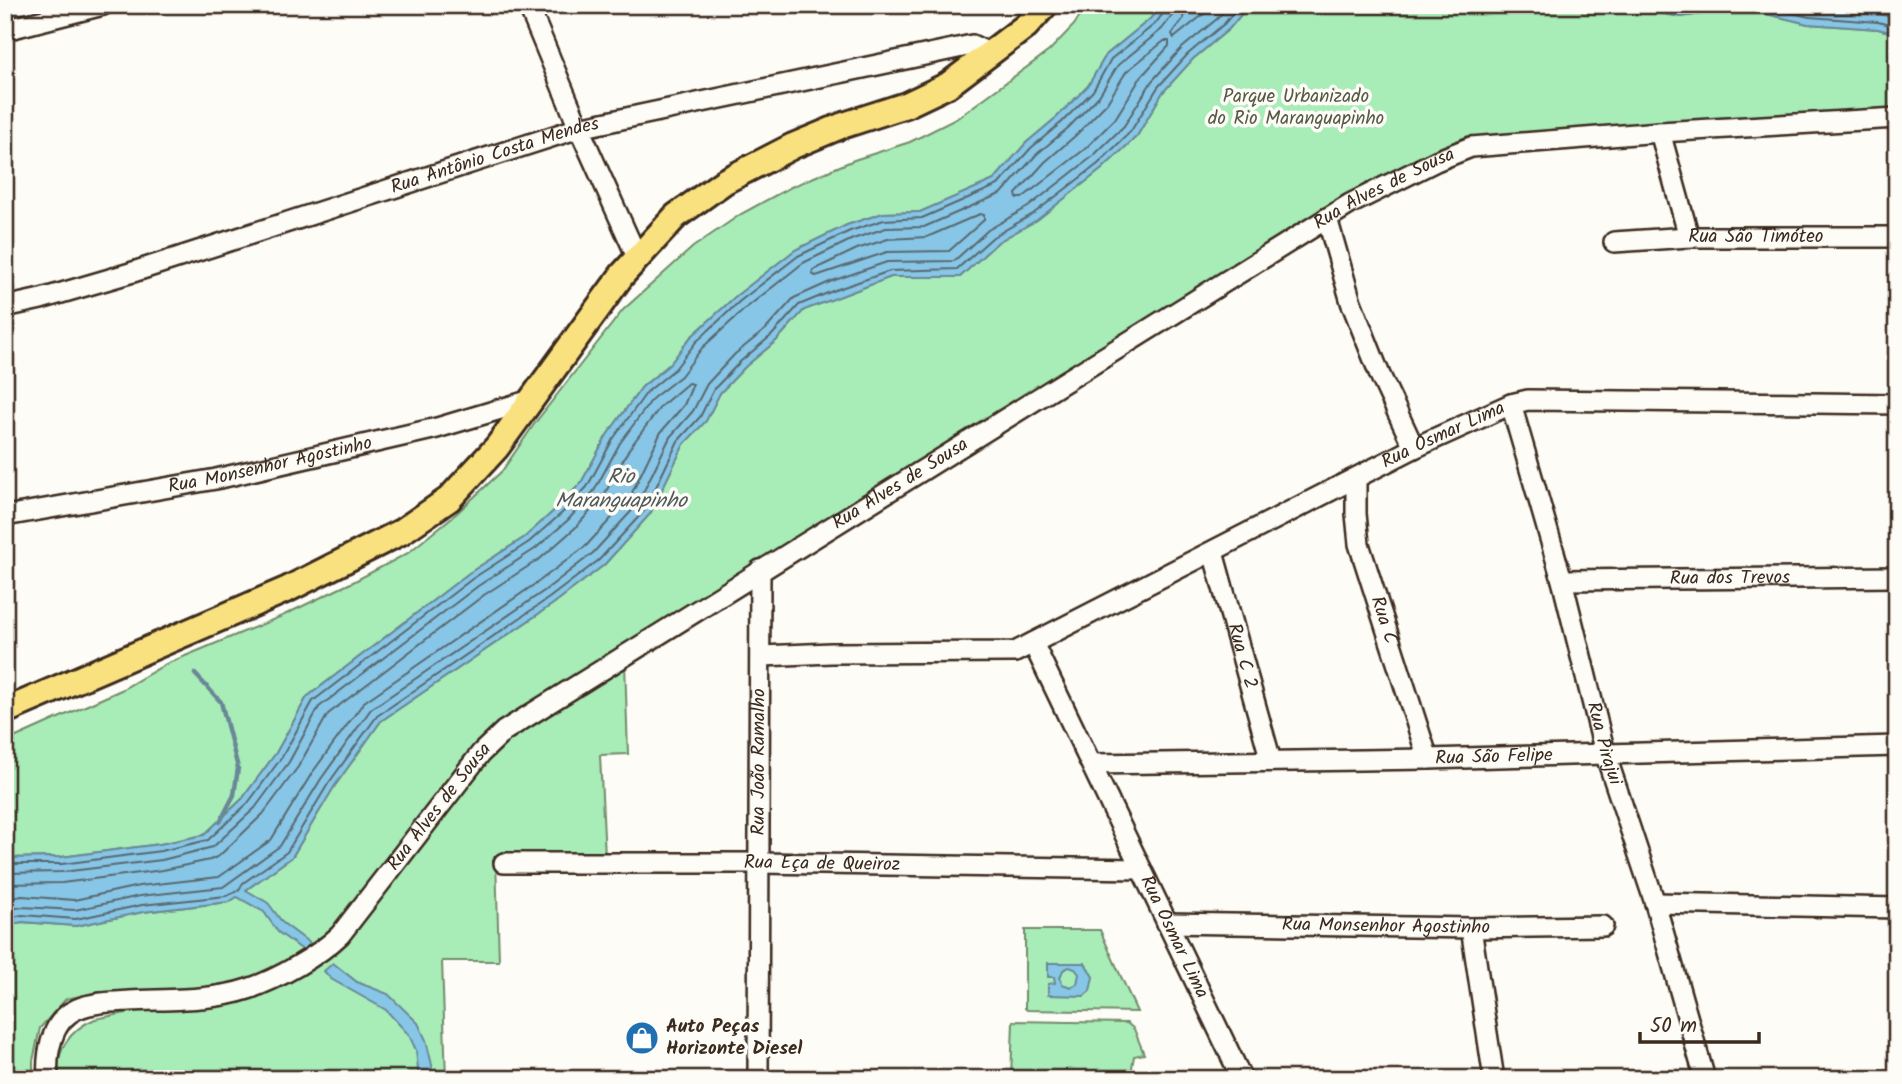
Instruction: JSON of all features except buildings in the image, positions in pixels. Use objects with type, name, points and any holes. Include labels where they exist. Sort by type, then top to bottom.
[{"type":"main road","points":[[5,711],[288,589],[401,532],[449,499],[497,447],[566,349],[637,257],[676,216],[725,181],[817,136],[906,105],[948,85],[1026,26],[1045,5]]},
{"type":"street","points":[[5,30],[103,5]]},
{"type":"street","points":[[528,5],[637,257]]},
{"type":"street","name":"Rua Antônio Costa Mendes","points":[[5,307],[130,273],[579,128],[972,46],[991,54]]},
{"type":"street","name":"Rua Alves de Sousa","points":[[48,1079],[48,1051],[53,1036],[60,1024],[76,1009],[103,1002],[228,993],[248,989],[303,962],[326,947],[340,934],[481,753],[504,731],[1350,204],[1471,147],[1660,132],[1897,118]]},
{"type":"street","points":[[1660,132],[1689,237]]},
{"type":"street","points":[[1326,218],[1351,302],[1380,375],[1414,448]]},
{"type":"street","name":"Rua São Timóteo","points":[[1614,242],[1689,237],[1897,237]]},
{"type":"street","name":"Rua Monsenhor Agostinho","points":[[5,516],[216,479],[437,428],[531,400]]},
{"type":"street","name":"Rua Osmar Lima","points":[[762,656],[1015,652],[1414,448],[1511,404],[1528,400],[1897,404]]},
{"type":"street","name":"Rua Pirajui","points":[[1511,404],[1562,580],[1605,753],[1655,903],[1704,1079]]},
{"type":"street","name":"Rua C","points":[[1356,479],[1359,544],[1428,759]]},
{"type":"street","name":"Rua C 2","points":[[1213,552],[1271,761]]},
{"type":"street","name":"Rua João Ramalho","points":[[758,1079],[762,656],[760,570]]},
{"type":"street","name":"Rua dos Trevos","points":[[1562,580],[1897,577]]},
{"type":"street","name":"Rua Osmar Lima","points":[[1033,643],[1242,1079]]},
{"type":"street","name":"Rua São Felipe","points":[[1092,764],[1428,759],[1897,746]]},
{"type":"street","name":"Rua Eça de Queiroz","points":[[504,863],[759,863],[1141,869]]},
{"type":"street","points":[[1655,903],[1897,908]]},
{"type":"street","name":"Rua Monsenhor Agostinho","points":[[1167,923],[1471,928],[1603,926]]},
{"type":"street","points":[[1471,928],[1494,1079]]},
{"type":"green space","points":[[1087,5],[1161,5],[1150,19],[1106,55],[1088,86],[1026,143],[994,180],[920,212],[883,213],[847,225],[795,250],[736,296],[690,338],[670,364],[642,387],[607,435],[581,483],[557,508],[525,537],[469,573],[307,697],[276,753],[242,799],[204,835],[160,844],[61,857],[5,858],[5,742],[121,690],[166,664],[282,616],[408,553],[502,471],[535,423],[623,310],[693,247],[741,214],[791,187],[854,160],[910,142],[956,119],[1049,51],[1074,25]]},
{"type":"green space","name":"Parque Urbanizado do Rio Maranguapinho","points":[[1249,5],[1616,5],[1681,17],[1742,8],[1808,24],[1878,29],[1897,34],[1897,110],[1437,154],[517,713],[335,930],[307,953],[246,982],[209,989],[99,992],[66,999],[40,1028],[33,1061],[33,1079],[5,1079],[5,926],[21,922],[76,926],[143,912],[229,902],[292,857],[334,787],[381,721],[553,604],[604,565],[650,514],[684,444],[706,421],[720,393],[776,341],[804,310],[891,277],[960,277],[998,242],[1037,220],[1102,169],[1137,136],[1163,92],[1193,59],[1229,29]]},
{"type":"green space","points":[[625,662],[628,754],[600,755],[605,857],[496,858],[499,961],[442,961],[446,1079],[60,1079],[59,1060],[62,1051],[72,1035],[86,1023],[172,1004],[316,963],[497,746]]},
{"type":"green space","points":[[1025,930],[1100,930],[1137,1012],[1027,1010]]},
{"type":"green space","points":[[1013,1021],[1127,1023],[1134,1029],[1144,1054],[1134,1056],[1130,1079],[1011,1079]]},
{"type":"water","name":"Rio Maranguapinho","points":[[1161,5],[1249,5],[1229,29],[1193,59],[1163,92],[1137,136],[1102,169],[1037,220],[998,242],[960,277],[891,277],[804,310],[776,341],[720,393],[706,421],[684,444],[650,514],[604,565],[553,604],[381,721],[334,787],[292,857],[246,890],[268,903],[283,923],[315,947],[307,953],[278,932],[264,912],[237,897],[229,902],[143,912],[76,926],[22,922],[5,926],[5,858],[61,857],[160,844],[204,835],[242,799],[276,753],[307,697],[469,573],[525,537],[557,508],[581,483],[607,435],[642,387],[670,364],[690,338],[736,296],[795,250],[847,225],[883,213],[920,212],[994,180],[1026,143],[1088,86],[1106,55],[1150,19]]},
{"type":"water","points":[[1616,5],[1897,5],[1897,34],[1878,29],[1808,24],[1742,8],[1681,17]]},
{"type":"water","points":[[333,963],[357,982],[388,994],[418,1023],[426,1040],[432,1065],[431,1079],[419,1079],[416,1050],[409,1035],[386,1010],[331,979],[324,971]]},
{"type":"water","points":[[1048,963],[1085,963],[1093,977],[1090,991],[1084,996],[1048,995],[1048,984],[1055,983],[1054,977],[1048,977]],"holes":[[[1069,967],[1079,974],[1077,984],[1071,987],[1062,984],[1060,978],[1063,970]]]},
{"type":"waterway","points":[[195,674],[221,702],[238,768],[234,795],[220,822]]},
{"type":"place","name":"Auto Peças Horizonte Diesel","points":[[642,1038]]}]
